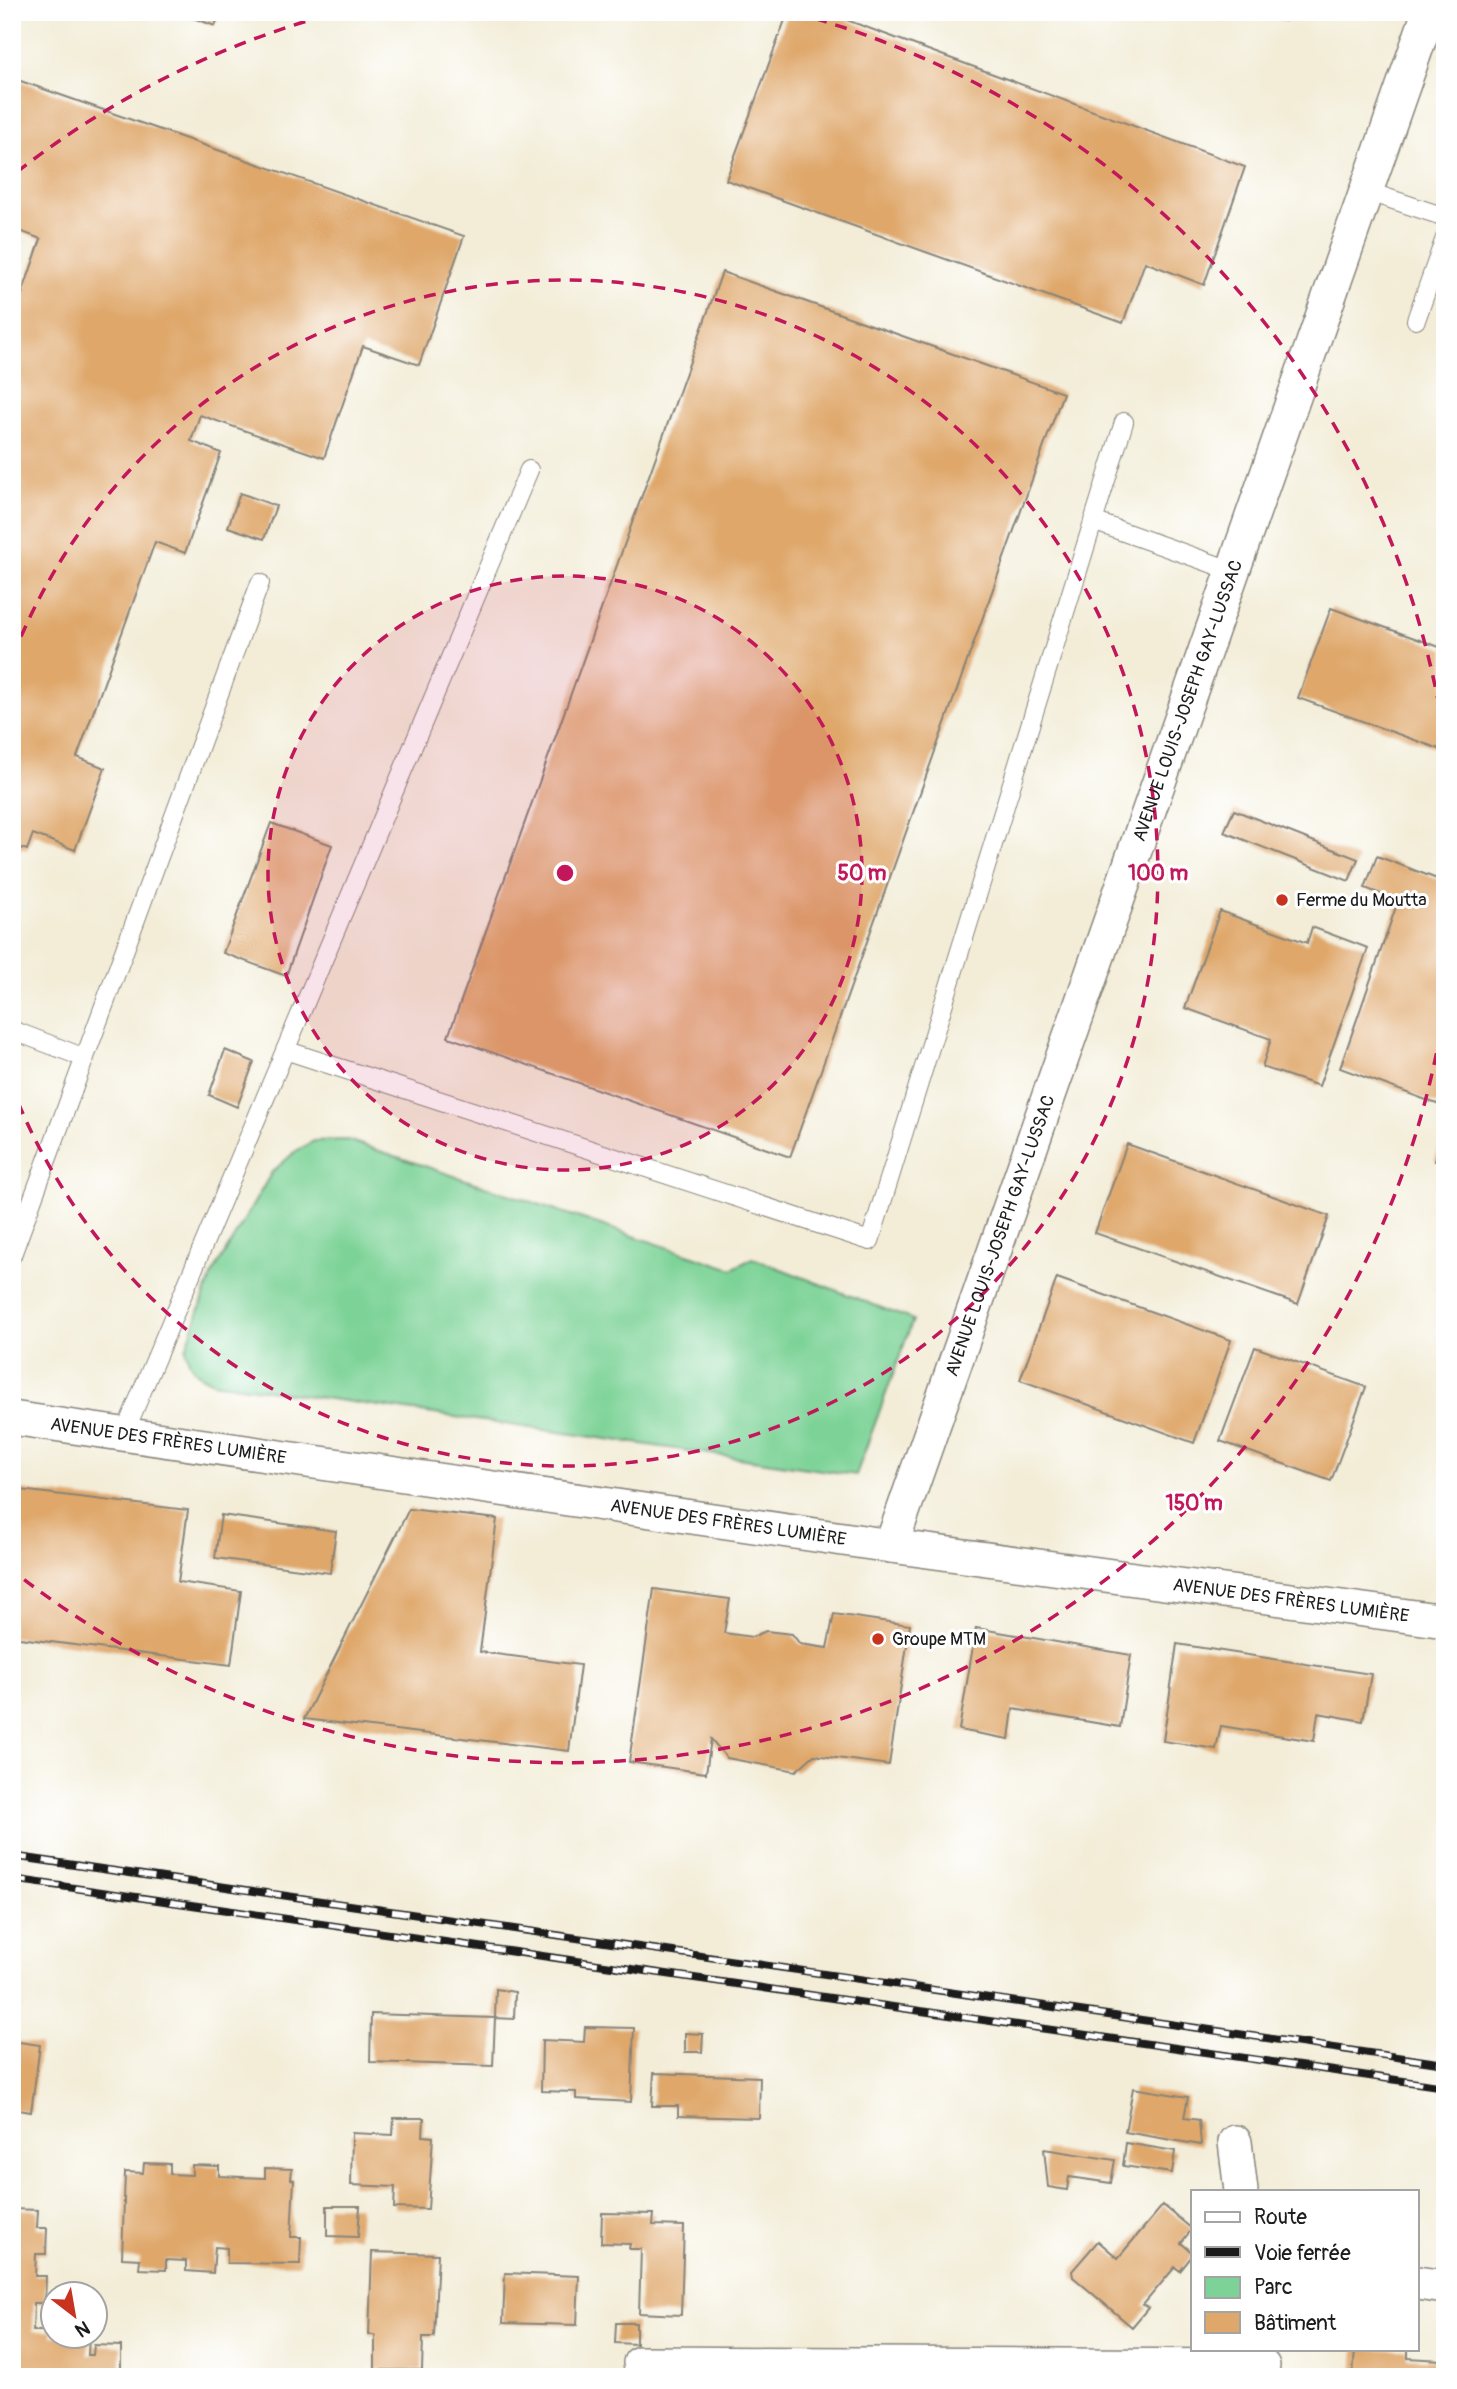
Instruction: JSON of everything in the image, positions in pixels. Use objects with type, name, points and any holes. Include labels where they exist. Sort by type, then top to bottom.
[{"type":"street","name":"AVENUE LOUIS-JOSEPH GAY-LUSSAC","points":[[891,1546],[1429,12]]},
{"type":"street","name":"AVENUE DES FRÈRES LUMIÈRE","points":[[12,1418],[891,1546],[1445,1620]]},
{"type":"street","points":[[1235,2142],[1241,2190]]},
{"type":"street","points":[[1418,2283],[1445,2287]]},
{"type":"street","points":[[640,2363],[1263,2364]]},
{"type":"lane","points":[[1366,191],[1445,217]]},
{"type":"lane","points":[[1416,320],[1445,238]]},
{"type":"lane","points":[[285,1050],[870,1241],[1124,422]]},
{"type":"lane","points":[[124,1434],[529,470]]},
{"type":"lane","points":[[1093,520],[1233,571]]},
{"type":"lane","points":[[12,1255],[260,583]]},
{"type":"lane","points":[[12,1030],[85,1058]]},
{"type":"green space","points":[[347,1140],[732,1269],[753,1258],[913,1320],[856,1475],[213,1382],[202,1376],[191,1365],[186,1348],[211,1277],[272,1172],[296,1151],[314,1141]]},
{"type":"building","points":[[177,12],[220,12],[215,26]]},
{"type":"building","points":[[788,12],[825,12],[1245,167],[1204,285],[1145,262],[1123,323],[726,180]]},
{"type":"building","points":[[1262,12],[1288,12],[1285,21]]},
{"type":"building","points":[[12,78],[464,236],[419,365],[363,346],[324,458],[200,415],[191,441],[221,453],[185,553],[155,542],[77,757],[105,768],[75,850],[33,834],[27,850],[12,845],[12,323],[41,239],[12,228],[19,206],[12,204]]},
{"type":"building","points":[[722,272],[1063,393],[790,1157],[448,1037]]},
{"type":"building","points":[[240,493],[276,506],[264,539],[228,527]]},
{"type":"building","points":[[1331,608],[1445,649],[1445,751],[1298,698]]},
{"type":"building","points":[[1234,810],[1358,859],[1349,881],[1224,832]]},
{"type":"building","points":[[271,823],[332,845],[286,976],[223,953]]},
{"type":"building","points":[[1377,856],[1445,882],[1445,1107],[1340,1068],[1398,901],[1365,888]]},
{"type":"building","points":[[1220,911],[1307,943],[1312,927],[1368,948],[1319,1086],[1262,1067],[1271,1039],[1185,1008]]},
{"type":"building","points":[[225,1050],[254,1062],[237,1107],[209,1095]]},
{"type":"building","points":[[1445,1134],[1445,1164],[1435,1161]]},
{"type":"building","points":[[1127,1144],[1329,1216],[1298,1304],[1095,1233]]},
{"type":"building","points":[[1057,1278],[1231,1340],[1194,1443],[1020,1380]]},
{"type":"building","points":[[1255,1347],[1366,1387],[1331,1481],[1220,1441]]},
{"type":"building","points":[[12,1489],[188,1510],[178,1582],[241,1591],[231,1665],[12,1637]]},
{"type":"building","points":[[409,1509],[497,1519],[480,1652],[580,1665],[569,1751],[304,1719]]},
{"type":"building","points":[[221,1515],[336,1531],[330,1573],[215,1558]]},
{"type":"building","points":[[654,1589],[730,1599],[724,1633],[752,1637],[766,1631],[792,1634],[800,1644],[827,1648],[834,1614],[910,1625],[889,1765],[814,1755],[796,1771],[727,1758],[711,1739],[706,1773],[629,1762]]},
{"type":"building","points":[[976,1628],[1131,1655],[1120,1727],[1013,1709],[1009,1739],[959,1730]]},
{"type":"building","points":[[1177,1644],[1371,1674],[1363,1721],[1318,1713],[1314,1741],[1221,1726],[1216,1749],[1163,1741]]},
{"type":"building","points":[[1443,1668],[1445,1669],[1445,1686],[1441,1685]]},
{"type":"building","points":[[496,1989],[515,1992],[514,2019],[495,2018]]},
{"type":"building","points":[[371,2014],[495,2018],[493,2066],[370,2062]]},
{"type":"building","points":[[585,2027],[634,2028],[631,2102],[576,2099],[576,2092],[541,2091],[542,2040],[584,2042]]},
{"type":"building","points":[[685,2033],[703,2034],[702,2052],[685,2052]]},
{"type":"building","points":[[12,2041],[40,2045],[31,2112],[12,2109]]},
{"type":"building","points":[[654,2073],[760,2077],[759,2118],[678,2116],[678,2106],[652,2106]]},
{"type":"building","points":[[1133,2088],[1188,2097],[1184,2118],[1199,2120],[1201,2145],[1125,2132]]},
{"type":"building","points":[[394,2118],[424,2118],[423,2136],[433,2137],[428,2209],[394,2208],[395,2187],[351,2185],[352,2133],[393,2135]]},
{"type":"building","points":[[1126,2143],[1175,2151],[1172,2173],[1123,2166]]},
{"type":"building","points":[[1044,2149],[1115,2160],[1111,2183],[1069,2177],[1067,2190],[1048,2187]]},
{"type":"building","points":[[144,2163],[170,2164],[170,2174],[192,2175],[192,2165],[219,2166],[219,2176],[265,2178],[265,2168],[292,2169],[291,2179],[294,2180],[291,2237],[301,2237],[300,2264],[227,2263],[227,2248],[215,2247],[213,2273],[186,2271],[186,2261],[166,2260],[166,2270],[139,2269],[140,2259],[122,2258],[125,2172],[143,2173]]},
{"type":"building","points":[[1163,2205],[1191,2228],[1181,2243],[1191,2251],[1191,2257],[1180,2271],[1175,2267],[1143,2305],[1148,2308],[1132,2327],[1073,2277],[1072,2271],[1098,2241],[1118,2258]]},
{"type":"building","points":[[327,2206],[360,2206],[358,2237],[327,2236]]},
{"type":"building","points":[[12,2209],[38,2210],[37,2228],[47,2228],[46,2254],[36,2254],[35,2276],[46,2276],[46,2280],[38,2280],[38,2303],[34,2303],[33,2331],[38,2331],[38,2350],[88,2350],[88,2355],[93,2355],[94,2350],[108,2350],[108,2346],[121,2346],[121,2377],[12,2377]]},
{"type":"building","points":[[602,2213],[654,2214],[653,2225],[684,2226],[681,2315],[639,2313],[641,2249],[629,2249],[630,2244],[601,2243]]},
{"type":"building","points":[[372,2252],[438,2254],[434,2337],[423,2337],[422,2370],[375,2370],[375,2335],[369,2335]]},
{"type":"building","points":[[505,2273],[579,2276],[577,2325],[503,2323]]},
{"type":"building","points":[[616,2323],[636,2323],[636,2344],[615,2343]]},
{"type":"building","points":[[1355,2350],[1408,2350],[1408,2358],[1442,2360],[1441,2377],[1353,2377]]},
{"type":"railway","points":[[12,1856],[1445,2064]]},
{"type":"railway","points":[[12,1879],[1445,2087]]},
{"type":"place","name":"Ferme du Moutta","points":[[1282,900]]},
{"type":"place","name":"Groupe MTM","points":[[878,1639]]}]
